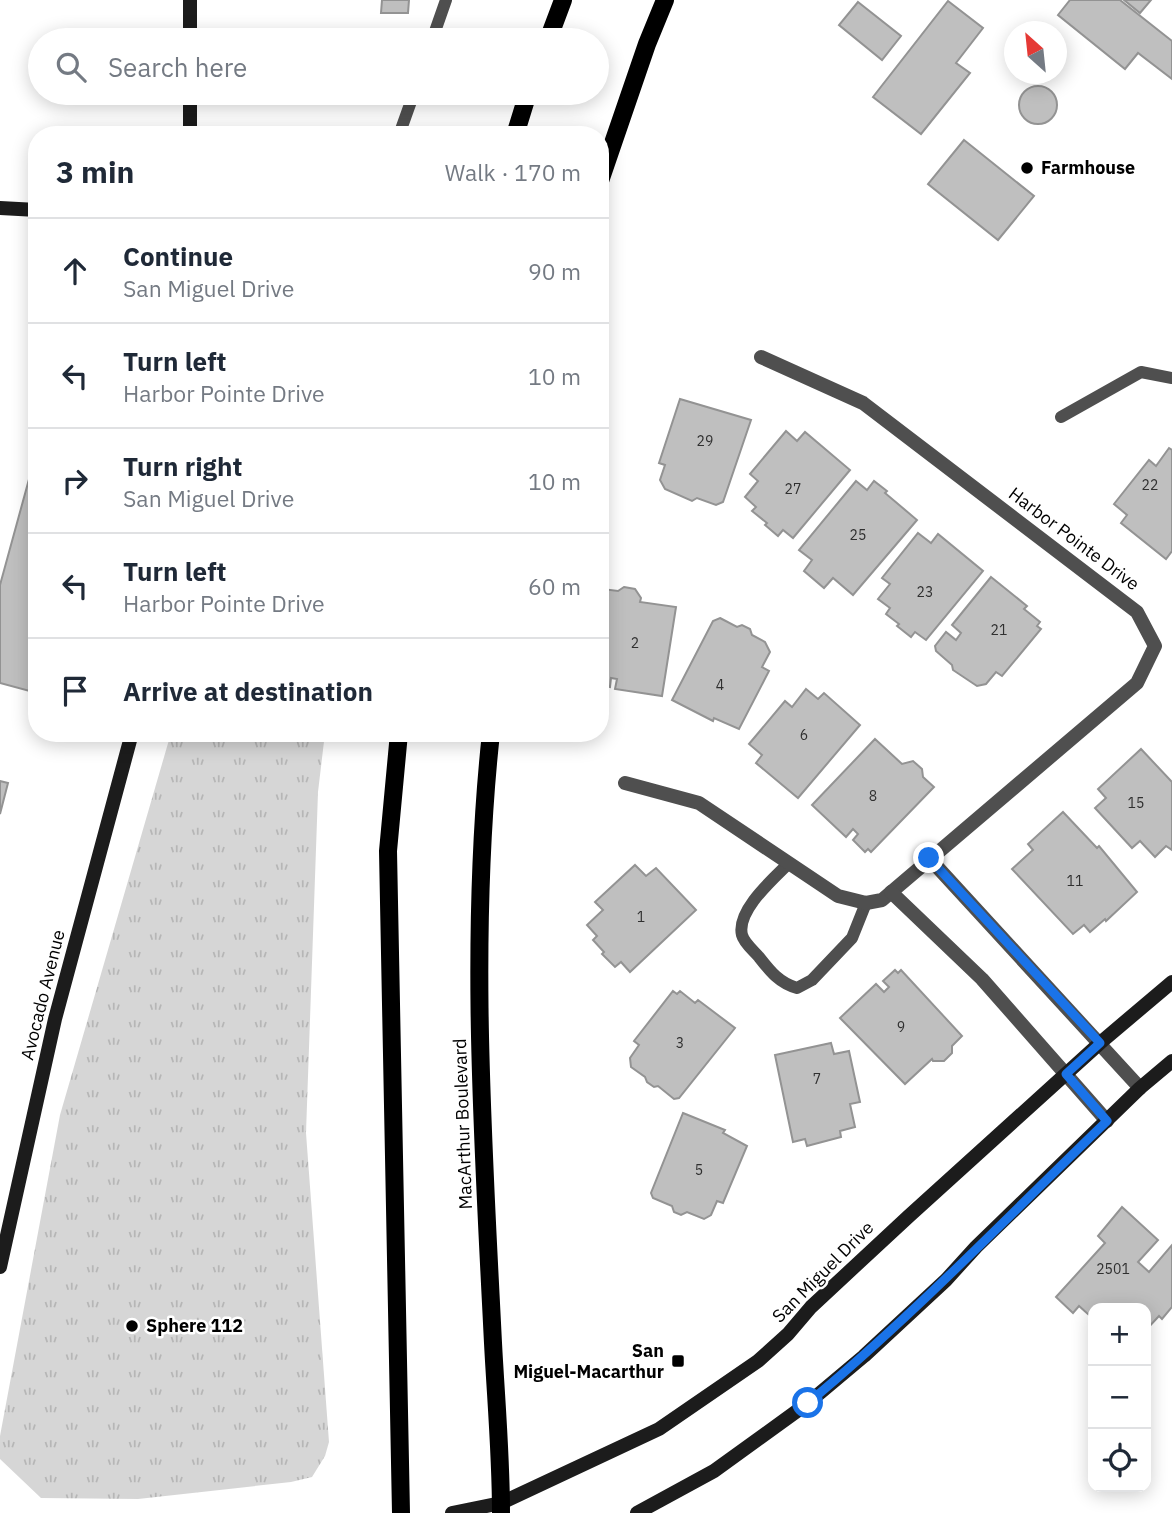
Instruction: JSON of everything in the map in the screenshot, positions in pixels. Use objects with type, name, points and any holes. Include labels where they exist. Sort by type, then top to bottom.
[{"type":"main road","points":[[190,0],[190,28]]},
{"type":"main road","points":[[552,28],[563,0]]},
{"type":"main road","points":[[609,155],[647,44],[666,0]]},
{"type":"main road","points":[[190,105],[190,126]]},
{"type":"main road","points":[[518,126],[524,105]]},
{"type":"main road","points":[[0,208],[28,210]]},
{"type":"main road","name":"Avocado Avenue","points":[[0,1267],[55,1019],[130,742]]},
{"type":"main road","points":[[398,742],[388,851],[401,1513]]},
{"type":"main road","name":"MacArthur Boulevard","points":[[490,742],[485,788],[478,936],[481,1098],[501,1508]]},
{"type":"main road","name":"San Miguel Drive","points":[[452,1513],[501,1508],[659,1429],[758,1361],[899,1225],[1100,1043],[1172,982]]},
{"type":"main road","points":[[637,1513],[714,1471],[808,1403],[855,1364],[946,1280],[976,1247],[1140,1088],[1172,1061]]},
{"type":"street","name":"Harbor Pointe Drive","points":[[761,358],[863,403],[1137,612],[1155,646],[1137,683],[882,900],[866,903]]},
{"type":"street","points":[[625,783],[699,803],[838,896],[866,903]]},
{"type":"street","points":[[929,858],[1140,1088]]},
{"type":"street","points":[[891,891],[982,979],[1107,1121]]},
{"type":"lane","points":[[436,28],[446,0]]},
{"type":"lane","points":[[402,126],[410,105]]},
{"type":"lane","points":[[1060,416],[1141,372],[1172,378]]},
{"type":"lane","points":[[789,863],[751,904],[742,921],[742,937],[784,985],[797,988],[812,979],[852,938],[866,903]]},
{"type":"green space","points":[[168,742],[324,742],[318,792],[306,1133],[329,1442],[325,1456],[312,1477],[291,1482],[138,1499],[41,1498],[0,1459],[0,1436],[60,1115]]},
{"type":"building","points":[[382,0],[409,0],[408,13],[381,13]]},
{"type":"building","points":[[1070,0],[1120,0],[1172,41],[1172,79],[1138,53],[1125,69],[1058,15]]},
{"type":"building","points":[[1124,0],[1151,0],[1140,13]]},
{"type":"building","points":[[948,1],[983,28],[956,63],[970,73],[921,134],[873,97]]},
{"type":"building","points":[[858,2],[901,36],[882,60],[839,25]]},
{"type":"building","points":[[1038,86],[1051,92],[1057,105],[1051,118],[1038,124],[1025,118],[1019,105],[1025,92]]},
{"type":"building","points":[[964,140],[1034,196],[998,240],[928,184]]},
{"type":"building","points":[[680,399],[751,420],[723,502],[716,505],[697,498],[692,501],[665,489],[660,480],[665,465],[659,463]]},
{"type":"building","points":[[786,431],[797,441],[805,432],[850,470],[793,538],[783,530],[778,536],[765,525],[767,523],[752,511],[756,507],[745,497],[758,481],[750,474]]},
{"type":"building","points":[[1169,448],[1172,450],[1172,551],[1166,559],[1121,523],[1127,515],[1114,504],[1149,460],[1156,466]]},
{"type":"building","points":[[856,481],[867,490],[874,481],[917,520],[853,595],[833,578],[824,588],[804,571],[812,560],[799,550]]},
{"type":"building","points":[[28,483],[28,691],[0,683],[0,585]]},
{"type":"building","points":[[918,533],[931,543],[938,534],[983,571],[926,640],[915,632],[911,637],[897,626],[899,624],[886,614],[890,608],[878,599],[890,584],[882,578]]},
{"type":"building","points":[[991,577],[1027,606],[1024,609],[1040,622],[1037,626],[1041,629],[1002,676],[996,672],[986,684],[977,686],[953,670],[952,665],[936,651],[935,646],[946,632],[956,640],[961,633],[952,625]]},
{"type":"building","points":[[624,587],[635,589],[641,598],[640,602],[676,607],[662,696],[615,689],[617,679],[611,678],[609,687],[609,590],[618,591]]},
{"type":"building","points":[[720,618],[737,627],[742,625],[750,629],[752,635],[765,642],[770,652],[762,667],[769,671],[739,729],[714,718],[713,721],[672,700],[713,621]]},
{"type":"building","points":[[806,689],[818,699],[824,693],[860,725],[798,798],[756,763],[762,755],[749,744],[785,701],[792,707]]},
{"type":"building","points":[[875,739],[902,764],[913,761],[922,769],[923,777],[934,787],[871,852],[868,849],[865,852],[853,840],[858,834],[853,829],[846,837],[812,805]]},
{"type":"building","points":[[1141,749],[1172,782],[1172,850],[1166,846],[1155,857],[1140,841],[1132,848],[1095,808],[1106,798],[1098,789]]},
{"type":"building","points":[[0,781],[8,783],[0,814]]},
{"type":"building","points":[[1063,812],[1097,848],[1099,846],[1137,892],[1090,932],[1084,925],[1073,934],[1012,869],[1033,850],[1028,844]]},
{"type":"building","points":[[635,865],[646,876],[656,868],[696,910],[630,972],[621,962],[615,967],[602,954],[604,952],[593,940],[597,936],[587,925],[603,910],[595,902]]},
{"type":"building","points":[[895,970],[898,973],[901,970],[962,1036],[952,1046],[952,1053],[944,1061],[932,1059],[905,1084],[840,1018],[876,984],[884,992],[889,987],[883,981]]},
{"type":"building","points":[[673,991],[677,994],[680,991],[695,1003],[698,1000],[735,1028],[679,1098],[674,1099],[658,1086],[654,1087],[647,1082],[645,1077],[631,1067],[630,1058],[639,1045],[634,1041]]},
{"type":"building","points":[[831,1043],[834,1054],[849,1051],[860,1102],[850,1104],[855,1127],[840,1131],[841,1137],[807,1146],[805,1139],[793,1142],[775,1055]]},
{"type":"building","points":[[683,1113],[725,1130],[723,1133],[747,1146],[723,1203],[717,1201],[711,1215],[704,1219],[687,1212],[681,1215],[674,1212],[672,1206],[653,1198],[651,1193]]},
{"type":"building","points":[[1122,1207],[1158,1240],[1138,1262],[1149,1272],[1172,1245],[1172,1307],[1162,1319],[1159,1316],[1151,1325],[1151,1303],[1088,1303],[1088,1314],[1079,1306],[1073,1313],[1056,1297],[1105,1243],[1098,1236]]},
{"type":"place","name":"Farmhouse","points":[[1027,168]]},
{"type":"place","name":"Sphere 112","points":[[132,1326]]},
{"type":"place","name":"San Miguel-Macarthur","points":[[678,1361]]},
{"type":"route","points":[[808,1403],[864,1356],[946,1280],[976,1247],[1107,1121],[1066,1074],[1100,1043],[929,858]]}]
